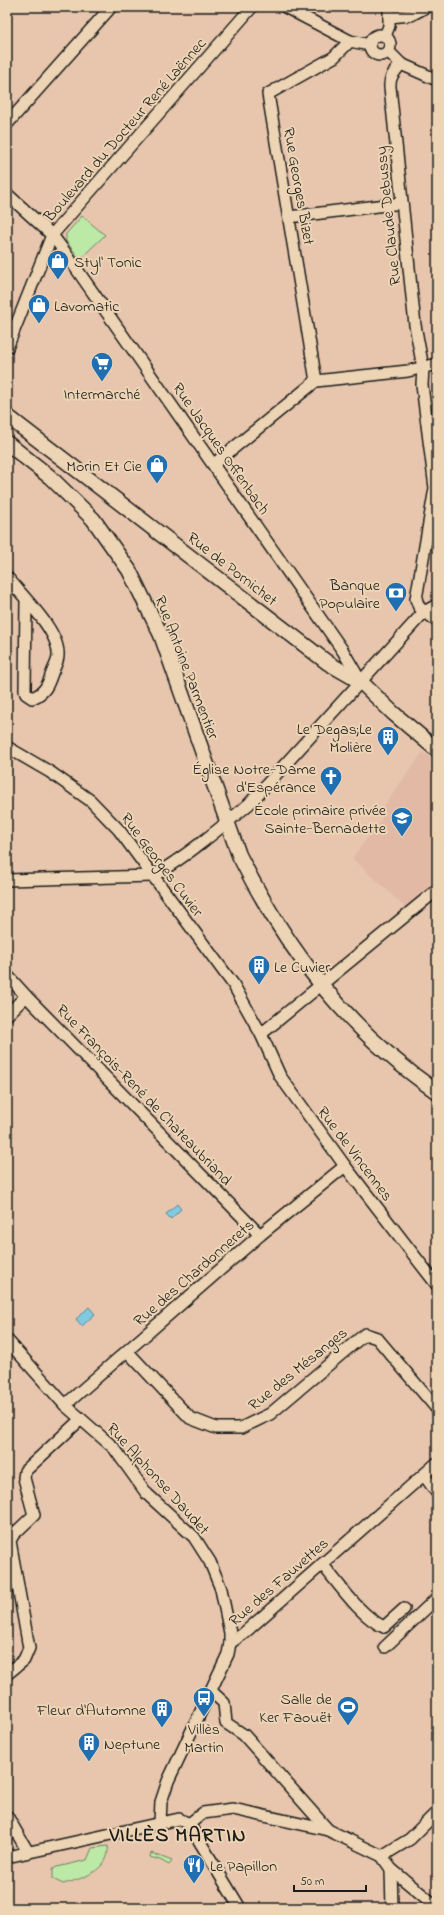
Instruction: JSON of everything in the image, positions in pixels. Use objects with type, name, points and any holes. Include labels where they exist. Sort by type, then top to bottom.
[{"type":"main road","name":"Rue de Pornichet","points":[[7,416],[328,663],[361,682],[437,750]]},
{"type":"main road","name":"Rue Antoine Parmentier","points":[[7,443],[50,478],[93,519],[129,570],[160,635],[239,855],[259,894],[279,928],[307,969],[321,986],[369,1037],[437,1092]]},
{"type":"street","points":[[7,124],[110,7]]},
{"type":"street","name":"Boulevard du Docteur René Laënnec","points":[[7,348],[52,235],[252,7]]},
{"type":"street","points":[[285,7],[350,41],[370,45]]},
{"type":"street","points":[[385,36],[389,26],[389,12],[411,15],[426,7]]},
{"type":"street","points":[[379,35],[385,36],[389,41],[388,51],[383,54],[377,54],[372,51],[370,45],[374,37],[379,35]]},
{"type":"street","name":"Rue Georges Bizet","points":[[316,381],[268,94],[334,57],[350,41]]},
{"type":"street","points":[[388,51],[401,64],[437,80]]},
{"type":"street","name":"Rue Claude Debussy","points":[[401,64],[390,82],[415,326],[423,368],[422,385],[436,487],[416,599],[419,607],[424,612]]},
{"type":"street","name":"Rue Jacques Offenbach","points":[[7,194],[52,235],[214,464],[343,651],[361,682]]},
{"type":"street","points":[[289,217],[402,203]]},
{"type":"street","points":[[214,464],[316,381],[423,368],[437,364]]},
{"type":"street","points":[[7,577],[26,600],[53,634],[58,656],[47,688],[32,698],[26,694],[25,690],[26,600]]},
{"type":"street","points":[[7,880],[153,876],[172,864],[228,824],[249,804],[424,612],[437,605]]},
{"type":"street","points":[[424,612],[437,621]]},
{"type":"street","name":"Rue Georges Cuvier","points":[[7,746],[50,772],[91,801],[119,830],[233,984],[261,1034]]},
{"type":"street","points":[[261,1034],[437,890]]},
{"type":"street","name":"Rue François-René de Chateaubriand","points":[[7,975],[260,1235]]},
{"type":"street","points":[[7,1015],[26,996]]},
{"type":"street","name":"Rue de Vincennes","points":[[261,1034],[280,1076],[345,1166],[437,1285]]},
{"type":"street","name":"Rue des Chardonnerets","points":[[65,1405],[260,1235],[345,1166]]},
{"type":"street","name":"Rue des Mésanges","points":[[127,1350],[190,1418],[216,1428],[241,1428],[270,1414],[365,1334],[377,1338],[437,1409]]},
{"type":"street","name":"Rue Alphonse Daudet","points":[[7,1340],[65,1405],[114,1448],[147,1494],[194,1537],[210,1562],[221,1589],[230,1633],[230,1643]]},
{"type":"street","points":[[7,1674],[24,1660],[28,1648],[10,1541],[12,1535],[34,1515],[24,1478],[25,1471],[80,1419]]},
{"type":"street","name":"Rue des Fauvettes","points":[[160,1822],[161,1802],[168,1781],[228,1654],[230,1643],[243,1634],[437,1463]]},
{"type":"street","points":[[424,1475],[437,1493]]},
{"type":"street","points":[[322,1564],[364,1613],[378,1625],[384,1628],[404,1609]]},
{"type":"street","points":[[384,1647],[437,1598]]},
{"type":"street","points":[[211,1691],[224,1703],[226,1723],[244,1736],[328,1830]]},
{"type":"street","points":[[189,1824],[203,1813],[233,1809],[328,1830],[382,1856],[391,1869],[437,1907]]},
{"type":"street","points":[[382,1856],[410,1839],[437,1812]]},
{"type":"street","points":[[7,1816],[28,1852]]},
{"type":"street","points":[[7,1857],[179,1818],[189,1824],[240,1908]]},
{"type":"street","points":[[391,1869],[392,1908]]},
{"type":"shaded area","name":"École primaire privée Sainte-Bernadette","points":[[423,752],[437,762],[437,880],[407,909],[352,858],[382,819],[378,814]]},
{"type":"green space","points":[[82,216],[105,235],[80,259],[66,241],[66,234]]},
{"type":"green space","points":[[108,1846],[108,1854],[105,1861],[93,1872],[63,1884],[53,1879],[53,1868],[87,1860],[92,1848]]},
{"type":"green space","points":[[151,1853],[172,1861],[169,1865],[150,1857]]},
{"type":"water","points":[[177,1204],[181,1209],[171,1219],[166,1214]]},
{"type":"water","points":[[89,1307],[95,1314],[82,1326],[76,1319]]},
{"type":"place","name":"Styl' Tonic","points":[[58,280]]},
{"type":"place","name":"Lavomatic","points":[[39,324]]},
{"type":"place","name":"Intermarché","points":[[102,382]]},
{"type":"place","name":"Morin Et Cie","points":[[157,484]]},
{"type":"place","name":"Banque Populaire","points":[[396,612]]},
{"type":"place","name":"Le Degas;Le Molière","points":[[388,756]]},
{"type":"place","name":"Église Notre-Dame d'Espérance","points":[[331,796]]},
{"type":"place","name":"École primaire privée Sainte-Bernadette","points":[[402,838]]},
{"type":"place","name":"Le Cuvier","points":[[259,986]]},
{"type":"place","name":"Villès Martin","points":[[204,1718]]},
{"type":"place","name":"Salle de Ker Faouët","points":[[348,1726]]},
{"type":"place","name":"Fleur d'Automne","points":[[162,1728]]},
{"type":"place","name":"Neptune","points":[[89,1762]]},
{"type":"place","name":"Le Papillon","points":[[194,1884]]},
{"type":"district","name":"VILLÈS MARTIN","points":[[178,1834]]}]
